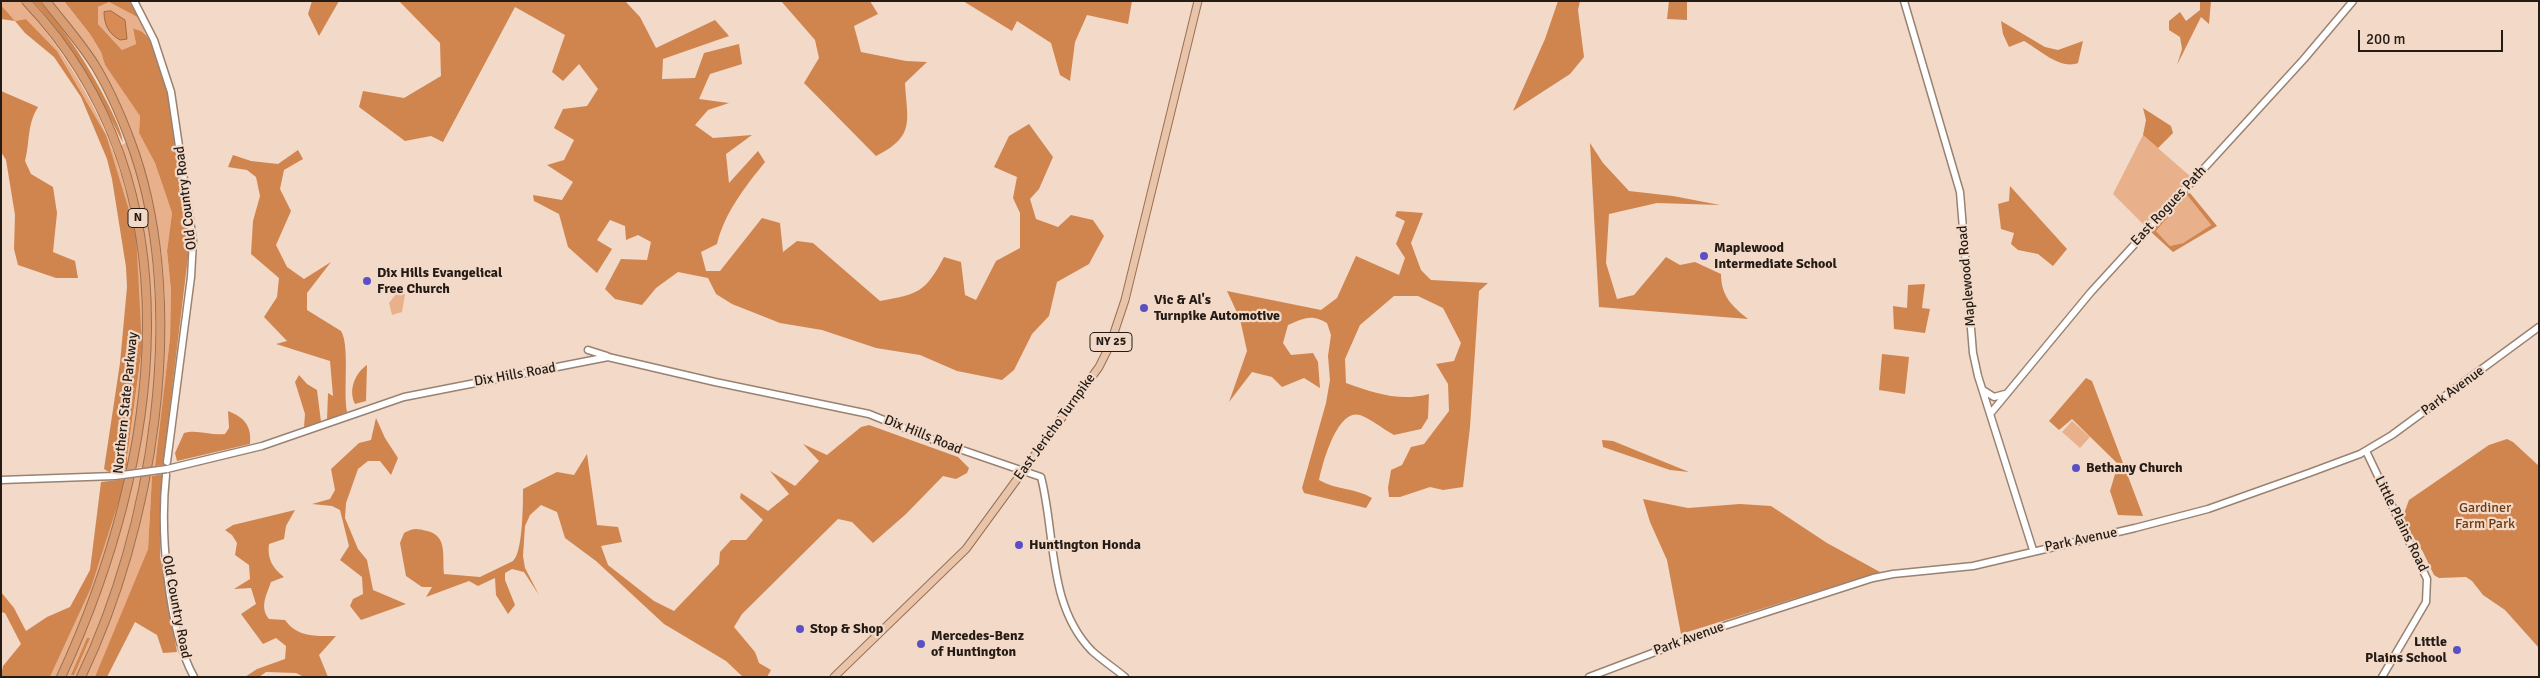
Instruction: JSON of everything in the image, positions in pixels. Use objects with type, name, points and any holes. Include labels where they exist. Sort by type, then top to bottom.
[{"type":"highway","name":"Northern State Parkway","points":[[26,1],[61,44],[94,95],[118,147],[136,205],[146,266],[145,367],[130,482],[103,578],[61,677]]},
{"type":"highway","name":"Northern State Parkway","points":[[46,1],[96,67],[119,112],[135,154],[152,221],[158,293],[157,381],[154,422],[139,510],[103,624],[81,677]]},
{"type":"main road","name":"East Jericho Turnpike","points":[[834,677],[966,549],[1099,367],[1118,326],[1198,1]]},
{"type":"street","name":"Old Country Road","points":[[134,1],[154,40],[171,92],[193,241],[191,278],[167,462]]},
{"type":"street","name":"Maplewood Road","points":[[1904,1],[1960,192],[1973,353],[1981,387],[2034,550]]},
{"type":"street","name":"East Rogues Path","points":[[1990,414],[2091,292],[2304,59],[2353,1]]},
{"type":"street","name":"Park Avenue","points":[[1589,677],[1724,626],[1873,578],[1893,574],[1973,566],[2034,550],[2135,528],[2208,509],[2366,451],[2413,420],[2539,327]]},
{"type":"street","points":[[588,350],[608,356]]},
{"type":"street","name":"Dix Hills Road","points":[[1,480],[115,476],[186,465],[262,446],[404,397],[608,356],[715,382],[870,414],[936,441],[1016,469],[1025,470]]},
{"type":"street","points":[[1981,387],[1991,396],[2006,394]]},
{"type":"street","name":"Little Plains Road","points":[[2366,451],[2428,584],[2426,602],[2382,677]]},
{"type":"street","points":[[1025,470],[1041,477],[1046,496],[1056,574],[1068,615],[1091,650],[1125,677]]},
{"type":"street","name":"Old Country Road","points":[[166,475],[164,541],[167,572],[185,660],[194,677]]},
{"type":"shaded area","points":[[1,1],[21,1],[52,40],[78,80],[106,134],[57,51],[26,19],[15,21],[1,5]]},
{"type":"shaded area","points":[[51,1],[64,1],[90,34],[101,52],[105,65],[140,115],[139,133],[155,163],[172,213],[167,251],[171,290],[170,338],[155,466],[149,467],[161,384],[165,322],[163,272],[157,223],[146,174],[130,128],[109,83],[82,40]]},
{"type":"shaded area","points":[[109,2],[139,18],[145,33],[133,28],[136,44],[122,50],[98,24],[98,7]]},
{"type":"shaded area","points":[[111,11],[125,20],[127,39],[120,40],[108,29],[104,12]]},
{"type":"shaded area","points":[[106,135],[117,161],[129,204],[138,248],[143,295],[143,361],[128,469],[127,459],[142,347]]},
{"type":"shaded area","points":[[2143,135],[2191,177],[2144,225],[2113,194]]},
{"type":"shaded area","points":[[127,142],[144,203],[153,265],[155,297],[155,360],[151,410],[143,467],[134,468],[146,385],[149,306],[147,266],[141,227],[133,187],[120,146]]},
{"type":"shaded area","points":[[2187,195],[2211,225],[2183,243],[2170,246],[2156,231]]},
{"type":"shaded area","points":[[400,289],[405,295],[402,312],[392,315],[389,303]]},
{"type":"shaded area","points":[[2072,421],[2090,437],[2080,448],[2062,432]]},
{"type":"shaded area","points":[[148,476],[152,476],[148,549],[99,670],[95,677],[85,677],[117,602],[136,535]]},
{"type":"shaded area","points":[[141,477],[115,578],[98,628],[77,677],[64,677],[95,604],[134,478]]},
{"type":"shaded area","points":[[126,479],[96,585],[57,677],[50,677],[91,588]]},
{"type":"green space","points":[[33,1],[40,1],[85,63],[115,118],[123,143],[104,105],[72,51]]},
{"type":"green space","points":[[64,1],[129,1],[139,18],[109,2],[98,7],[98,24],[122,50],[136,44],[133,28],[146,35],[155,51],[169,100],[179,159],[189,248],[163,465],[155,466],[170,338],[171,290],[167,251],[172,213],[155,163],[139,133],[140,116],[105,65],[101,52],[90,34]]},
{"type":"green space","points":[[312,1],[339,1],[319,36],[308,14]]},
{"type":"green space","points":[[399,1],[625,1],[640,17],[656,48],[715,20],[729,36],[663,59],[662,79],[695,78],[704,53],[739,44],[742,64],[710,74],[699,99],[729,103],[708,110],[695,125],[713,138],[752,135],[726,154],[729,183],[758,151],[765,162],[743,190],[730,211],[717,244],[701,252],[706,271],[720,271],[762,218],[780,223],[783,252],[797,241],[813,243],[880,301],[919,290],[931,278],[944,257],[961,262],[965,295],[976,300],[996,261],[1020,248],[1020,213],[1013,198],[1017,177],[994,167],[1009,136],[1029,124],[1053,157],[1039,189],[1030,199],[1036,219],[1058,227],[1071,215],[1093,220],[1104,236],[1089,264],[1057,282],[1049,316],[1032,334],[1014,370],[1002,380],[957,371],[920,355],[876,348],[822,330],[780,323],[732,304],[716,294],[708,278],[678,272],[656,288],[642,305],[615,299],[605,289],[621,259],[647,260],[651,242],[638,235],[626,240],[625,226],[610,220],[597,240],[612,249],[597,273],[568,247],[559,214],[534,201],[533,195],[562,200],[573,182],[547,165],[564,160],[574,140],[554,128],[563,109],[587,106],[598,89],[579,64],[563,81],[552,72],[565,35],[515,7],[443,142],[431,136],[405,141],[359,107],[363,91],[404,98],[441,76],[440,43]]},
{"type":"green space","points":[[781,1],[870,1],[878,14],[854,26],[861,52],[906,61],[927,62],[905,83],[907,118],[903,134],[898,142],[876,156],[804,83],[819,58],[815,40]]},
{"type":"green space","points":[[963,1],[1132,1],[1128,24],[1087,15],[1075,42],[1070,81],[1060,75],[1051,43],[1017,21],[1012,31]]},
{"type":"green space","points":[[1558,1],[1580,1],[1578,10],[1584,57],[1570,74],[1513,111],[1545,39]]},
{"type":"green space","points":[[1669,1],[1687,1],[1687,20],[1667,19]]},
{"type":"green space","points":[[2200,1],[2211,1],[2209,24],[2201,17],[2177,65],[2182,49],[2180,37],[2169,30],[2169,21],[2180,12],[2186,21],[2200,10]]},
{"type":"green space","points":[[1,5],[15,21],[1,19]]},
{"type":"green space","points":[[26,19],[57,51],[106,135],[136,233],[142,347],[127,458],[128,469],[109,472],[104,469],[120,363],[127,287],[126,267],[107,159],[81,97],[54,57],[25,33],[15,21]]},
{"type":"green space","points":[[2001,21],[2045,47],[2058,50],[2083,41],[2078,63],[2064,64],[2043,54],[2024,41],[2009,47],[2003,34]]},
{"type":"green space","points":[[1,91],[38,107],[30,127],[25,161],[31,174],[53,187],[57,213],[53,252],[75,261],[78,278],[56,278],[18,265],[14,249],[15,215],[6,160],[1,152]]},
{"type":"green space","points":[[2143,108],[2171,126],[2173,133],[2158,148],[2143,135],[2146,120]]},
{"type":"green space","points":[[1590,143],[1603,163],[1629,191],[1673,196],[1720,205],[1657,203],[1609,214],[1606,263],[1617,299],[1634,295],[1666,257],[1680,265],[1695,262],[1721,274],[1723,288],[1728,300],[1748,319],[1599,307]]},
{"type":"green space","points":[[298,150],[303,159],[284,170],[280,189],[291,211],[276,245],[287,267],[304,279],[331,262],[307,293],[307,310],[341,331],[344,338],[347,412],[327,420],[328,393],[333,396],[330,361],[276,344],[287,341],[264,317],[277,297],[279,278],[251,254],[253,221],[260,196],[256,177],[247,170],[228,167],[233,155],[251,161],[278,164]]},
{"type":"green space","points":[[2010,186],[2067,249],[2053,266],[2038,254],[2018,250],[2011,244],[2014,233],[2001,229],[1998,204],[2009,201]]},
{"type":"green space","points":[[2190,193],[2217,226],[2173,252],[2151,232],[2186,194]],"holes":[[[2187,195],[2211,225],[2183,243],[2170,246],[2156,231]]]},
{"type":"green space","points":[[1397,211],[1423,213],[1411,243],[1421,270],[1431,280],[1488,283],[1479,291],[1470,427],[1463,487],[1443,490],[1430,487],[1400,497],[1389,497],[1388,488],[1391,470],[1402,465],[1411,447],[1424,444],[1449,411],[1448,384],[1436,364],[1454,361],[1461,343],[1443,308],[1418,296],[1394,296],[1360,325],[1345,359],[1346,383],[1397,397],[1429,394],[1428,418],[1421,429],[1394,435],[1360,415],[1352,415],[1344,420],[1332,439],[1319,480],[1332,486],[1359,492],[1372,498],[1366,508],[1304,493],[1302,488],[1326,403],[1330,380],[1328,356],[1331,335],[1327,323],[1308,318],[1288,325],[1283,343],[1291,355],[1313,353],[1318,362],[1320,388],[1304,378],[1282,387],[1272,377],[1252,372],[1229,402],[1247,351],[1240,319],[1227,291],[1321,310],[1337,298],[1356,256],[1399,275],[1405,258],[1396,244],[1405,221],[1395,216]]},
{"type":"green space","points":[[1925,284],[1922,308],[1930,309],[1925,333],[1894,329],[1893,306],[1907,308],[1908,285]]},
{"type":"green space","points":[[1882,354],[1909,357],[1905,394],[1879,390]]},
{"type":"green space","points":[[367,365],[366,401],[355,404],[352,393],[354,382],[359,372]]},
{"type":"green space","points":[[299,375],[307,384],[317,390],[321,422],[304,427],[305,414],[295,382]]},
{"type":"green space","points":[[2086,378],[2092,381],[2143,516],[2118,515],[2110,491],[2118,464],[2072,419],[2059,430],[2049,421]]},
{"type":"green space","points":[[228,411],[243,419],[246,423],[250,432],[250,444],[177,461],[175,453],[184,433],[225,434],[229,428]]},
{"type":"green space","points":[[376,418],[385,438],[398,458],[391,475],[380,461],[368,461],[358,469],[346,503],[345,518],[358,549],[367,560],[373,590],[406,604],[361,620],[350,606],[353,599],[363,594],[362,577],[340,560],[349,546],[340,510],[332,506],[312,504],[330,499],[335,490],[331,469],[359,443],[371,440]]},
{"type":"green space","points":[[869,425],[958,457],[969,468],[967,473],[956,479],[943,476],[906,514],[873,543],[852,522],[838,519],[742,614],[734,627],[755,652],[759,663],[771,670],[767,677],[743,677],[726,661],[664,624],[596,561],[565,538],[557,512],[541,505],[530,515],[525,526],[523,556],[525,568],[539,595],[524,572],[512,569],[505,573],[505,580],[515,605],[508,614],[496,595],[495,578],[478,586],[469,581],[426,597],[432,587],[422,587],[406,576],[400,543],[404,533],[415,529],[427,531],[438,537],[443,548],[444,574],[480,577],[513,561],[521,538],[523,489],[557,472],[574,475],[587,454],[597,525],[618,527],[622,542],[601,546],[608,565],[654,601],[674,611],[719,564],[720,552],[731,540],[746,540],[763,520],[740,498],[741,493],[768,511],[789,494],[770,471],[795,486],[819,461],[803,444],[827,455],[861,427]]},
{"type":"green space","name":"Gardiner Farm Park","points":[[2507,439],[2513,442],[2539,466],[2539,648],[2505,610],[2483,595],[2472,581],[2466,577],[2439,578],[2434,575],[2423,552],[2402,519],[2409,500],[2489,445]]},
{"type":"green space","points":[[1602,440],[1613,441],[1689,472],[1670,470],[1603,447]]},
{"type":"green space","points":[[163,474],[160,556],[177,652],[163,653],[157,635],[135,622],[107,677],[95,677],[148,549],[152,476]]},
{"type":"green space","points":[[126,479],[91,588],[50,677],[1,677],[3,666],[21,644],[5,613],[1,612],[1,592],[14,608],[26,631],[47,617],[70,607],[90,570],[101,482]]},
{"type":"green space","points":[[1643,499],[1688,508],[1740,504],[1771,506],[1827,543],[1880,572],[1681,634],[1667,560],[1650,522]]},
{"type":"green space","points":[[295,510],[286,526],[284,539],[269,544],[271,562],[284,577],[271,582],[264,605],[269,619],[285,620],[296,630],[308,635],[336,636],[319,655],[328,677],[304,677],[296,673],[266,672],[259,677],[245,677],[257,669],[285,659],[286,646],[276,638],[263,644],[241,614],[256,604],[251,588],[234,589],[250,579],[249,565],[235,555],[237,543],[232,535],[225,530],[233,525]]},
{"type":"green space","points":[[87,638],[90,638],[74,675],[71,675]]},
{"type":"place","name":"Maplewood Intermediate School","points":[[1704,256]]},
{"type":"place","name":"Dix Hills Evangelical Free Church","points":[[367,281]]},
{"type":"place","name":"Vic & Al's Turnpike Automotive","points":[[1144,308]]},
{"type":"place","name":"Bethany Church","points":[[2076,468]]},
{"type":"place","name":"Huntington Honda","points":[[1019,545]]},
{"type":"place","name":"Stop & Shop","points":[[800,629]]},
{"type":"place","name":"Mercedes-Benz of Huntington","points":[[921,644]]},
{"type":"place","name":"Little Plains School","points":[[2457,650]]}]
